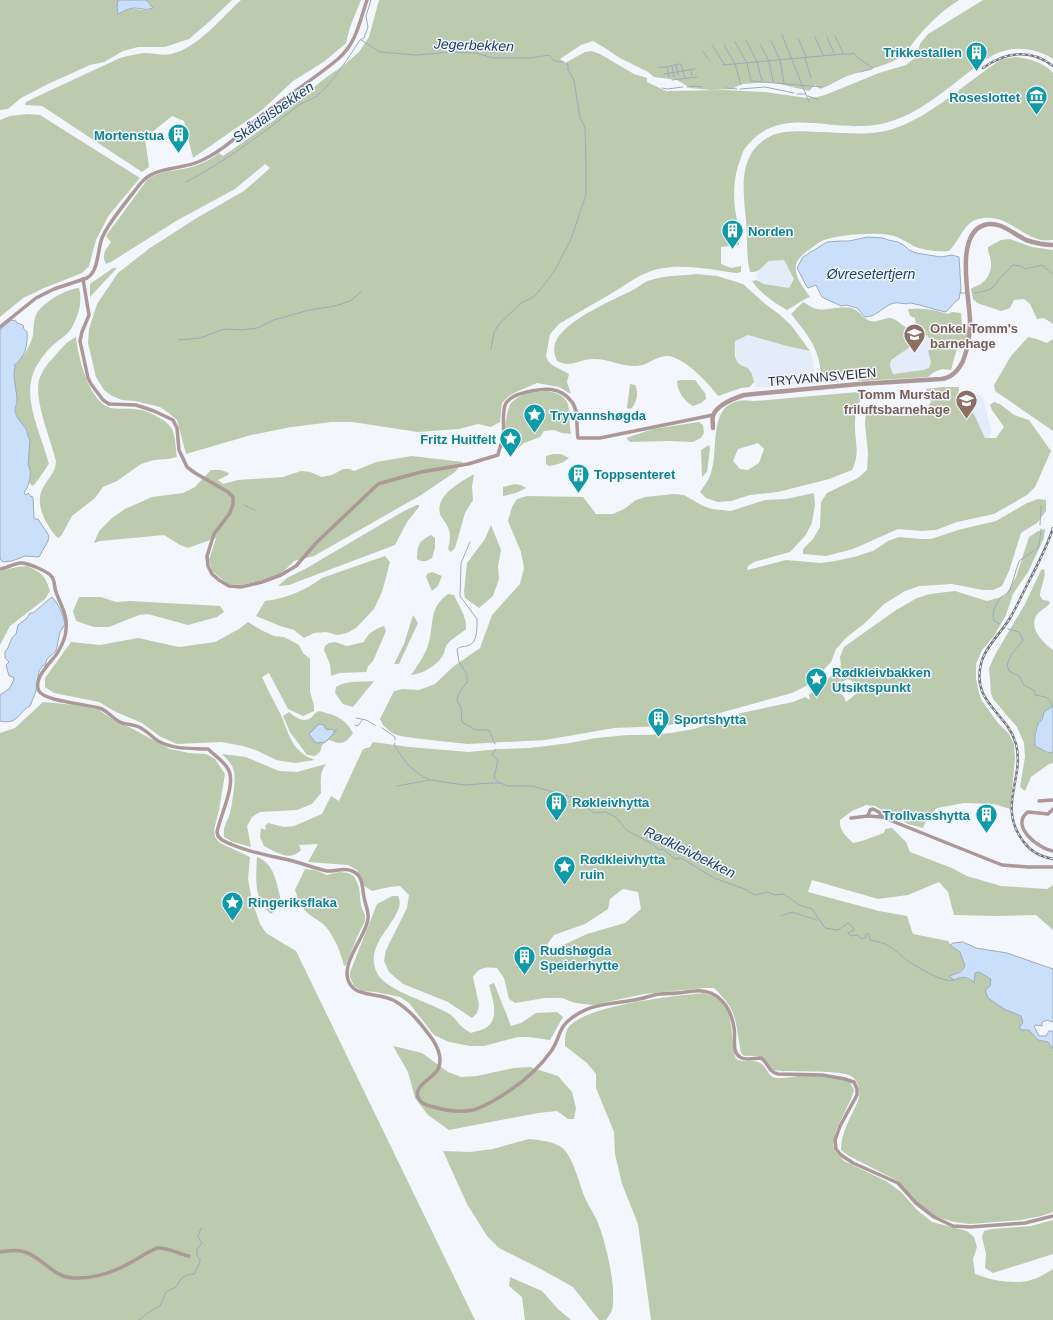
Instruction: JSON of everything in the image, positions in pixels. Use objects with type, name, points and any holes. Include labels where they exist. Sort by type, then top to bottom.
[{"type":"street","points":[[0,327],[36,298],[90,276],[94,270],[101,242],[106,230],[145,179],[156,172],[189,165],[210,156],[232,141],[347,51],[354,40],[367,0]]},
{"type":"street","name":"TRYVANNSVEIEN","points":[[713,416],[717,410],[726,403],[737,397],[748,394],[865,384],[941,380],[952,376],[957,372],[962,363],[969,341],[970,311],[966,259],[968,244],[974,233],[982,226],[995,224],[1002,226],[1031,242],[1053,245]]},
{"type":"street","points":[[83,279],[89,315],[80,341],[88,378],[91,384],[103,400],[109,404],[136,405],[171,419],[177,426],[179,450],[186,465],[195,473],[228,492],[233,497],[234,502],[230,513],[214,534],[207,556],[208,566],[212,574],[219,580],[232,587],[242,587],[268,581],[296,566],[316,543],[381,483],[421,472],[468,464],[498,455],[503,437],[505,407],[509,400],[516,395],[546,388],[561,392],[574,406],[578,438],[600,438],[713,416],[713,428]]},
{"type":"street","points":[[0,569],[20,563],[28,563],[49,574],[54,581],[56,592],[64,611],[66,630],[58,652],[38,680],[38,689],[43,695],[55,700],[79,703],[101,709],[119,722],[140,727],[155,739],[168,746],[183,749],[208,749],[226,766],[231,776],[229,789],[217,832],[218,836],[222,840],[256,854],[290,860],[326,871],[348,870],[359,875],[362,883],[368,919],[349,963],[347,971],[348,980],[351,986],[357,990],[385,996],[401,1004],[423,1026],[435,1043],[440,1057],[439,1068],[434,1075],[419,1088],[417,1093],[418,1098],[424,1104],[447,1109],[471,1110],[481,1108],[511,1091],[525,1080],[547,1056],[556,1042],[559,1032],[564,1024],[588,1009],[610,1003],[633,1001],[660,994],[677,994],[696,990],[706,991],[719,997],[727,1008],[734,1029],[735,1051],[741,1058],[761,1058],[772,1072],[778,1074],[822,1075],[854,1082],[857,1095],[840,1126],[835,1140],[836,1149],[853,1163],[898,1183],[916,1203],[934,1217],[948,1224],[963,1227],[1025,1223],[1053,1216]]},
{"type":"street","points":[[1039,801],[1053,800]]},
{"type":"street","points":[[868,816],[870,810],[874,809],[879,812],[882,817]]},
{"type":"street","points":[[1053,809],[1048,814],[1028,812],[1023,817],[1022,822],[1025,831],[1033,841],[1046,850],[1053,851]]},
{"type":"street","points":[[851,818],[868,816],[882,817],[1002,865],[1053,867]]},
{"type":"street","points":[[0,1252],[25,1252],[34,1256],[58,1274],[73,1278],[112,1272],[157,1248],[165,1248],[179,1254],[189,1256]]},
{"type":"shaded area","points":[[784,260],[794,279],[789,289],[759,282],[756,276],[769,261]]},
{"type":"shaded area","points":[[748,335],[810,351],[816,383],[756,388],[748,368],[739,366],[736,361],[735,341]]},
{"type":"shaded area","name":"Onkel Tomm's barnehage","points":[[927,335],[932,342],[932,347],[928,351],[931,362],[929,368],[893,374],[890,366],[891,360],[910,347],[922,336]]},
{"type":"shaded area","points":[[966,389],[983,397],[991,430],[988,441],[953,417]]},
{"type":"green space","points":[[0,0],[118,0],[117,7],[122,12],[129,9],[147,10],[152,7],[146,0],[232,0],[189,39],[165,47],[138,47],[123,51],[104,62],[90,65],[48,84],[21,98],[8,109],[0,110]]},
{"type":"green space","points":[[241,0],[361,0],[350,27],[346,43],[325,61],[293,81],[262,110],[193,158],[184,121],[172,116],[145,138],[149,167],[142,172],[42,106],[25,105],[26,102],[36,97],[120,58],[144,53],[168,55],[181,51],[191,46],[209,32]]},
{"type":"green space","points":[[379,0],[959,0],[947,8],[931,23],[905,54],[899,58],[884,65],[845,77],[820,89],[815,85],[809,91],[771,82],[742,84],[732,89],[711,90],[690,88],[677,80],[654,77],[648,72],[620,58],[593,41],[581,45],[560,59],[565,63],[585,52],[592,51],[600,54],[634,74],[647,78],[647,82],[666,91],[725,90],[765,92],[807,98],[825,95],[879,73],[906,65],[916,57],[920,44],[928,34],[983,0],[1053,0],[1053,59],[1036,51],[1023,49],[1000,52],[991,56],[919,109],[886,123],[862,126],[815,123],[785,124],[771,128],[758,135],[744,150],[735,177],[734,203],[739,231],[739,245],[721,247],[721,264],[731,268],[741,266],[741,272],[737,273],[682,267],[657,269],[635,278],[559,324],[550,334],[546,356],[552,365],[569,374],[567,382],[571,394],[559,387],[537,383],[509,396],[502,403],[500,422],[491,427],[478,424],[459,429],[418,432],[352,422],[332,422],[291,427],[251,435],[186,454],[177,420],[170,414],[160,407],[135,401],[122,400],[112,396],[104,390],[96,377],[88,343],[89,329],[97,304],[118,273],[150,248],[195,219],[244,191],[270,168],[265,164],[235,189],[176,221],[106,264],[104,255],[111,242],[106,236],[147,180],[151,177],[161,173],[197,165],[219,153],[223,156],[273,121],[324,79],[344,65],[359,52],[369,37]]},
{"type":"green space","points":[[1016,57],[1041,64],[1053,73],[1053,240],[1042,240],[1033,237],[1006,222],[992,218],[983,218],[971,223],[966,227],[949,251],[937,251],[916,247],[896,237],[882,234],[836,237],[818,243],[800,257],[797,262],[796,268],[798,278],[810,297],[787,310],[772,301],[759,290],[752,281],[756,280],[764,284],[789,288],[794,279],[784,260],[769,261],[758,270],[750,272],[748,262],[744,196],[745,172],[753,151],[761,142],[773,135],[785,132],[876,133],[893,129],[908,123],[936,107],[1002,59]]},
{"type":"green space","points":[[27,114],[40,115],[140,178],[109,215],[96,240],[89,266],[82,273],[23,298],[0,317],[0,120],[10,116]]},
{"type":"green space","points":[[1010,239],[1032,247],[1053,250],[1053,324],[1044,318],[1037,319],[1030,304],[1024,299],[1014,300],[1010,308],[1001,311],[977,303],[973,299],[971,289],[985,281],[990,271],[991,260],[988,247],[1001,240]]},
{"type":"green space","points":[[113,268],[117,268],[90,297],[90,284]]},
{"type":"green space","points":[[696,274],[717,276],[743,284],[791,325],[810,351],[748,335],[735,341],[735,355],[737,361],[739,364],[748,368],[752,374],[754,382],[750,387],[741,388],[718,396],[709,384],[695,371],[672,357],[662,357],[637,366],[598,359],[570,364],[557,361],[554,346],[561,333],[569,325],[591,311],[635,289],[645,282],[656,278]]},
{"type":"green space","points":[[79,288],[80,304],[74,324],[69,332],[44,354],[32,376],[30,391],[33,412],[49,464],[32,486],[29,482],[30,474],[28,465],[30,440],[26,429],[17,417],[15,410],[17,403],[13,373],[14,366],[23,356],[30,344],[33,335],[35,318],[40,309],[62,293]]},
{"type":"green space","points":[[803,302],[813,308],[820,309],[851,308],[871,321],[890,318],[896,320],[907,328],[915,328],[915,318],[910,316],[908,309],[928,309],[948,314],[952,312],[961,313],[962,324],[968,331],[967,340],[959,341],[951,370],[939,370],[928,377],[862,381],[842,378],[819,382],[820,368],[816,351],[801,326],[791,314]],"holes":[[[927,335],[932,342],[932,347],[928,351],[931,362],[929,368],[893,374],[890,366],[891,360],[910,347],[922,336]]]},
{"type":"green space","points":[[76,337],[85,376],[95,395],[108,407],[137,409],[154,415],[166,422],[173,432],[177,457],[154,460],[141,464],[117,481],[103,487],[95,498],[72,516],[61,536],[58,538],[45,520],[40,506],[41,492],[54,471],[56,461],[41,409],[38,389],[40,377],[47,365],[70,340]]},
{"type":"green space","points":[[1028,337],[1047,343],[1053,339],[1053,431],[995,391],[994,385],[1011,356]]},
{"type":"green space","points":[[695,380],[705,393],[706,399],[693,406],[690,404],[684,399],[678,388],[677,381]]},
{"type":"green space","points":[[630,384],[635,385],[637,394],[634,405],[629,409],[627,408]]},
{"type":"green space","points":[[959,387],[958,399],[963,408],[974,414],[985,438],[996,438],[1004,427],[990,405],[994,402],[1000,404],[1014,415],[1029,420],[1051,451],[1035,487],[1027,495],[994,514],[957,522],[936,530],[921,531],[898,529],[853,549],[826,556],[803,554],[803,549],[813,539],[820,527],[821,502],[827,493],[858,478],[867,470],[868,453],[865,424],[866,412],[897,416],[921,413],[926,410],[931,402],[926,389]]},
{"type":"green space","points":[[547,391],[556,393],[566,401],[569,412],[571,434],[554,430],[544,431],[540,437],[524,443],[514,452],[509,450],[505,443],[505,431],[506,418],[511,403],[523,395]]},
{"type":"green space","points":[[858,392],[863,395],[855,418],[857,451],[852,470],[829,479],[778,492],[750,495],[731,501],[718,502],[706,498],[700,492],[708,481],[711,473],[716,431],[723,411],[729,405],[739,401],[755,401]],"holes":[[[758,443],[764,449],[759,463],[748,470],[740,469],[733,461],[738,449]]]},
{"type":"green space","points":[[699,422],[703,425],[704,433],[701,438],[693,442],[630,442],[626,438],[653,429]]},
{"type":"green space","points":[[709,445],[710,448],[707,472],[702,477],[701,450]]},
{"type":"green space","points":[[561,454],[569,458],[560,464],[549,466],[546,464],[546,456]]},
{"type":"green space","points":[[412,456],[463,462],[455,472],[421,495],[314,556],[294,561],[281,574],[256,582],[241,585],[228,584],[212,571],[209,560],[216,538],[188,548],[164,535],[100,541],[94,543],[99,531],[112,518],[125,509],[152,497],[183,493],[195,487],[211,470],[221,470],[229,473],[218,480],[223,484],[238,480],[283,477],[301,471],[310,472],[322,477],[332,475],[343,469],[350,469],[354,471],[376,462]]},
{"type":"green space","points":[[474,474],[472,487],[473,500],[465,513],[455,548],[451,552],[448,549],[450,538],[449,532],[447,525],[440,515],[439,507],[441,501],[450,490]]},
{"type":"green space","points":[[515,484],[526,488],[516,493],[503,496],[503,487]]},
{"type":"green space","points":[[814,493],[815,505],[812,523],[805,536],[790,552],[754,562],[748,566],[747,570],[786,560],[820,563],[854,557],[873,551],[888,541],[899,537],[931,539],[958,530],[996,521],[1027,503],[1038,499],[1046,500],[1046,511],[1037,523],[1021,533],[1009,571],[1002,586],[993,590],[983,590],[952,584],[919,586],[905,591],[884,604],[865,623],[847,637],[836,649],[831,662],[810,684],[792,693],[698,719],[665,726],[614,728],[545,740],[468,744],[400,736],[392,733],[383,725],[380,719],[394,691],[403,689],[419,690],[435,684],[454,666],[480,648],[492,615],[520,584],[524,568],[521,552],[508,521],[512,507],[517,499],[527,496],[583,497],[596,514],[613,514],[624,509],[636,500],[645,497],[674,494],[684,495],[703,506],[712,509],[731,511],[765,500],[786,499]]},
{"type":"green space","points":[[419,505],[419,507],[407,522],[395,545],[289,585],[278,586],[287,578]]},
{"type":"green space","points":[[491,525],[501,550],[498,566],[499,579],[493,596],[479,608],[465,598],[464,592],[467,563],[485,539]]},
{"type":"green space","points":[[1045,529],[1044,538],[1028,572],[1013,594],[1006,615],[994,636],[982,650],[976,664],[976,679],[982,701],[998,723],[1009,734],[1014,744],[1015,759],[1010,809],[994,804],[964,803],[937,808],[928,817],[923,828],[908,824],[875,806],[866,805],[852,811],[840,820],[840,824],[844,833],[853,843],[884,833],[885,829],[892,828],[906,842],[910,852],[952,868],[967,876],[1001,886],[1047,889],[1053,885],[1053,930],[1036,915],[954,915],[948,892],[939,882],[908,895],[878,899],[812,880],[808,892],[879,911],[907,916],[913,934],[948,941],[952,947],[960,952],[965,966],[961,971],[949,977],[963,977],[974,981],[975,973],[979,972],[991,979],[990,986],[1014,1013],[1021,1016],[1023,1022],[1038,1040],[1048,1042],[1053,1049],[1053,1212],[1021,1220],[970,1224],[954,1222],[937,1217],[920,1206],[898,1181],[849,1156],[841,1150],[841,1143],[845,1131],[859,1098],[859,1087],[854,1078],[846,1074],[838,1073],[773,1070],[761,1057],[744,1056],[741,1053],[735,1018],[732,1011],[722,996],[714,988],[644,994],[593,1005],[575,1003],[562,998],[545,998],[515,1003],[509,999],[504,978],[497,968],[486,968],[478,971],[473,977],[479,1005],[477,1013],[472,1018],[448,1002],[403,984],[389,972],[384,961],[386,950],[407,908],[409,895],[400,886],[372,891],[363,885],[357,870],[348,865],[308,862],[318,844],[299,845],[301,850],[297,854],[288,856],[264,846],[260,837],[261,828],[266,830],[265,826],[268,823],[284,827],[294,826],[322,814],[331,796],[339,801],[363,749],[370,747],[373,742],[409,747],[469,752],[530,748],[596,738],[671,733],[694,729],[741,713],[793,702],[805,697],[810,700],[809,694],[817,690],[841,666],[840,657],[844,647],[896,610],[917,598],[930,594],[955,591],[987,601],[1005,596],[1016,577],[1029,537],[1038,531]],"holes":[[[848,679],[854,682],[856,694],[846,702],[842,695],[835,692],[840,683]],[[623,889],[638,892],[641,909],[625,923],[587,934],[555,949],[546,946],[554,935],[585,924],[608,909],[610,899]]]},
{"type":"green space","points":[[431,535],[435,538],[435,548],[432,558],[421,561],[417,559],[419,545],[423,540]]},
{"type":"green space","points":[[385,556],[390,562],[382,592],[374,609],[356,628],[347,633],[338,635],[326,632],[314,633],[304,638],[294,630],[256,616],[265,601],[295,593],[322,578]]},
{"type":"green space","points":[[27,566],[42,575],[50,591],[45,599],[10,626],[0,645],[0,571]]},
{"type":"green space","points":[[1044,569],[1045,575],[1040,596],[1043,600],[1049,601],[1050,603],[1036,616],[1034,626],[1038,636],[1053,650],[1053,706],[1047,711],[1039,724],[1035,733],[1035,746],[1048,753],[1053,752],[1053,763],[1049,764],[1031,777],[1025,791],[1020,787],[1025,757],[1024,743],[1017,727],[993,699],[991,693],[989,668],[996,653],[1025,604],[1041,570]]},
{"type":"green space","points":[[432,572],[442,576],[438,586],[432,591],[426,577],[427,574]]},
{"type":"green space","points":[[448,594],[454,595],[464,616],[466,629],[446,646],[445,652],[437,663],[424,671],[411,675],[422,659],[428,646],[435,610],[442,599]]},
{"type":"green space","points":[[79,597],[101,597],[116,602],[130,601],[220,606],[224,612],[217,617],[188,625],[148,614],[139,615],[109,627],[94,627],[76,621],[73,611]]},
{"type":"green space","points":[[413,615],[418,623],[399,664],[394,664],[404,644]]},
{"type":"green space","points":[[248,622],[274,636],[284,637],[299,645],[303,653],[310,659],[310,692],[314,705],[314,711],[303,716],[288,709],[269,673],[262,677],[292,741],[307,757],[315,760],[295,763],[276,760],[258,751],[243,746],[221,742],[177,744],[161,737],[142,723],[116,712],[99,702],[54,693],[45,687],[45,678],[71,642],[100,645],[138,638],[179,647],[215,642],[239,629]]},
{"type":"green space","points":[[384,626],[386,631],[373,661],[368,666],[366,672],[339,673],[331,676],[330,664],[324,650],[325,646],[329,643],[335,642],[347,646],[364,642],[372,632]]},
{"type":"green space","points":[[374,681],[353,707],[343,704],[335,693],[336,687],[345,683]]},
{"type":"green space","points":[[43,702],[86,706],[99,710],[115,721],[170,749],[189,753],[206,754],[215,759],[225,774],[214,830],[215,837],[220,843],[250,857],[248,879],[252,901],[260,924],[266,933],[296,951],[475,1320],[0,1320],[0,733],[15,728]]},
{"type":"green space","points":[[319,711],[339,718],[347,724],[353,733],[348,739],[340,743],[329,740],[322,745],[320,752],[315,756],[307,755],[290,732],[283,716],[289,712],[300,719],[306,720]]},
{"type":"green space","points":[[222,754],[246,757],[279,771],[297,772],[326,764],[321,774],[321,793],[312,804],[297,810],[260,812],[252,817],[247,826],[251,847],[233,842],[224,837],[224,833],[232,804],[234,772],[228,760]]},
{"type":"green space","points":[[257,857],[268,864],[274,874],[281,900],[271,914],[265,908],[258,895],[256,880]]},
{"type":"green space","points":[[305,869],[315,870],[327,875],[339,872],[348,873],[354,876],[359,887],[361,906],[365,915],[365,921],[346,965],[344,966],[337,946],[329,931],[323,924],[304,910],[298,899],[295,890]]},
{"type":"green space","points":[[392,896],[398,896],[400,904],[375,950],[374,961],[377,973],[382,980],[390,986],[451,1015],[462,1027],[471,1033],[487,1027],[491,1023],[494,1007],[489,985],[494,983],[511,1026],[521,1023],[536,1013],[557,1012],[563,1017],[550,1040],[518,1037],[484,1046],[470,1046],[449,1042],[434,1035],[409,1003],[400,997],[362,991],[354,986],[350,977],[350,972],[377,904]]},
{"type":"green space","points":[[703,993],[715,997],[727,1010],[736,1059],[760,1063],[773,1077],[776,1078],[814,1075],[850,1082],[854,1090],[836,1130],[833,1145],[836,1152],[844,1161],[886,1181],[901,1192],[917,1210],[932,1222],[967,1231],[974,1237],[977,1247],[973,1259],[975,1274],[995,1280],[1018,1282],[1034,1279],[1053,1269],[1053,1320],[651,1320],[638,1224],[622,1184],[615,1154],[614,1132],[596,1088],[596,1074],[587,1063],[565,1046],[566,1034],[568,1028],[577,1020],[592,1013],[652,999]]},
{"type":"green space","points":[[393,1046],[422,1053],[448,1072],[461,1077],[477,1076],[514,1068],[530,1067],[558,1076],[572,1092],[576,1108],[574,1119],[568,1119],[557,1111],[538,1113],[449,1130],[428,1115],[415,1098],[408,1072]]},
{"type":"green space","points":[[529,1139],[553,1143],[565,1151],[572,1162],[585,1197],[598,1223],[610,1266],[613,1290],[612,1310],[606,1320],[599,1320],[573,1287],[499,1248],[487,1236],[467,1204],[443,1151],[470,1152],[493,1149]]},
{"type":"green space","points":[[1053,1220],[1053,1254],[993,1273],[985,1268],[986,1254],[982,1237],[984,1231],[1031,1226]]},
{"type":"green space","points":[[510,1277],[542,1291],[558,1309],[571,1320],[525,1320],[522,1297],[509,1286]]},
{"type":"water","points":[[118,0],[146,0],[153,8],[133,8],[118,14]]},
{"type":"water","name":"Øvresetertjern","points":[[868,237],[883,238],[898,242],[916,253],[941,257],[952,255],[959,257],[961,289],[959,299],[946,312],[910,303],[894,303],[869,317],[865,317],[857,308],[846,305],[841,306],[822,297],[816,285],[807,287],[797,268],[803,257],[827,242],[849,241]]},
{"type":"water","points":[[11,320],[23,325],[27,332],[25,351],[21,359],[14,365],[14,380],[17,401],[15,413],[26,429],[30,440],[28,465],[30,475],[29,483],[24,493],[26,495],[28,493],[33,497],[34,519],[38,519],[49,536],[48,541],[39,557],[25,556],[12,561],[3,562],[0,559],[0,330]]},
{"type":"water","points":[[52,597],[57,603],[65,624],[60,632],[56,651],[47,659],[45,666],[43,665],[39,671],[36,691],[30,706],[15,720],[6,722],[0,721],[0,695],[9,689],[14,680],[13,677],[9,676],[6,665],[9,662],[5,658],[5,652],[12,637],[16,634],[18,625],[27,618],[30,613],[33,613]]},
{"type":"water","points":[[1053,706],[1053,752],[1049,753],[1035,746],[1035,735],[1044,712]]},
{"type":"water","points":[[319,724],[324,725],[327,730],[334,730],[334,733],[325,742],[316,743],[309,734]]},
{"type":"water","points":[[963,942],[976,948],[1007,953],[1053,969],[1053,1021],[1051,1022],[1048,1020],[1042,1022],[1042,1026],[1034,1026],[1039,1036],[1046,1036],[1049,1031],[1053,1031],[1053,1049],[1048,1042],[1038,1040],[1029,1030],[1022,1030],[1019,1028],[1023,1022],[1021,1016],[1004,1009],[988,998],[985,990],[990,986],[991,979],[979,972],[975,973],[974,982],[964,977],[954,980],[949,976],[961,972],[965,966],[960,952],[950,945],[953,943]]},
{"type":"waterway","name":"Skådalsbekken","points":[[186,182],[230,156],[299,105],[320,93],[337,74],[360,40],[364,38],[368,27],[366,16],[371,0]]},
{"type":"waterway","points":[[782,35],[809,102]]},
{"type":"waterway","points":[[835,36],[843,53]]},
{"type":"waterway","points":[[815,37],[823,55]]},
{"type":"waterway","points":[[827,37],[834,53]]},
{"type":"waterway","points":[[798,38],[806,57]]},
{"type":"waterway","name":"Jegerbekken","points":[[361,40],[380,52],[416,55],[452,52],[476,53],[493,58],[531,58],[549,55],[553,60],[564,62]]},
{"type":"waterway","points":[[746,40],[757,62],[762,81]]},
{"type":"waterway","points":[[771,41],[780,60],[784,83]]},
{"type":"waterway","points":[[735,42],[747,63],[751,81],[822,87]]},
{"type":"waterway","points":[[760,44],[769,61],[773,82]]},
{"type":"waterway","points":[[712,45],[725,65]]},
{"type":"waterway","points":[[724,45],[735,64],[741,85]]},
{"type":"waterway","points":[[703,51],[709,60]]},
{"type":"waterway","points":[[723,65],[854,53],[857,57],[873,68]]},
{"type":"waterway","points":[[805,58],[811,78]]},
{"type":"waterway","name":"Jegerbekken","points":[[491,349],[494,332],[500,323],[521,303],[535,296],[554,272],[571,239],[586,195],[585,127],[580,118],[574,80],[568,70],[568,64],[566,64]]},
{"type":"waterway","points":[[659,67],[681,64],[685,78]]},
{"type":"waterway","points":[[676,65],[678,75]]},
{"type":"waterway","points":[[672,66],[674,77]]},
{"type":"waterway","points":[[667,67],[669,77]]},
{"type":"waterway","points":[[664,74],[695,69]]},
{"type":"waterway","points":[[860,72],[872,69]]},
{"type":"waterway","points":[[691,70],[692,76]]},
{"type":"waterway","points":[[672,80],[697,77]]},
{"type":"waterway","points":[[662,88],[667,89],[683,87]]},
{"type":"waterway","points":[[687,87],[702,87]]},
{"type":"waterway","points":[[740,89],[765,87],[794,93]]},
{"type":"waterway","points":[[726,88],[737,89]]},
{"type":"waterway","points":[[797,94],[806,94]]},
{"type":"waterway","points":[[808,96],[819,100]]},
{"type":"waterway","points":[[974,293],[985,291],[994,286],[1013,265],[1021,266],[1025,269],[1042,265],[1053,274]]},
{"type":"waterway","points":[[179,340],[200,338],[224,329],[241,330],[257,328],[274,320],[309,310],[335,306],[350,301],[361,292]]},
{"type":"waterway","points":[[960,293],[966,293]]},
{"type":"waterway","points":[[244,505],[255,510]]},
{"type":"waterway","points":[[1040,525],[1041,506]]},
{"type":"waterway","points":[[1000,624],[994,621],[994,608],[1001,597],[1007,594],[1010,590],[1019,561],[1038,548],[1041,529]]},
{"type":"waterway","points":[[470,542],[461,563],[460,596],[477,619],[477,631],[475,639],[471,645],[457,649],[459,662],[467,674],[467,682],[459,693],[457,700],[461,708],[462,722],[476,730],[489,730],[495,744]]},
{"type":"waterway","points":[[1008,629],[1019,632],[1023,640],[1011,655],[1007,665],[1009,671],[1019,676],[1024,685],[1035,691],[1035,695],[1050,700],[1052,706]]},
{"type":"waterway","name":"Rødkleivbekken","points":[[356,718],[366,720],[375,725]]},
{"type":"waterway","name":"Rødkleivbekken","points":[[355,725],[358,726],[362,720]]},
{"type":"waterway","name":"Rødkleivbekken","points":[[382,728],[395,737],[395,740]]},
{"type":"waterway","name":"Rødkleivbekken","points":[[395,743],[394,745],[408,765],[423,777],[431,780],[464,785],[501,783],[507,786],[532,786],[575,798],[575,800],[583,804],[594,813],[606,812],[617,818],[626,830],[654,845],[658,850],[663,849],[675,859],[681,858],[714,878],[747,890],[754,895],[768,892],[774,895],[784,894],[799,905],[812,909],[825,928],[838,930],[848,923],[854,930],[848,933],[851,936],[858,935],[861,939],[865,938],[866,934],[869,934],[870,940],[888,946],[926,972],[944,980],[954,980]]},
{"type":"waterway","points":[[496,749],[492,755],[498,760],[494,778],[499,783]]},
{"type":"waterway","points":[[397,786],[430,780]]},
{"type":"waterway","points":[[781,916],[792,912],[817,920]]},
{"type":"waterway","points":[[139,1320],[160,1306],[166,1292],[176,1287],[181,1279],[187,1275],[194,1274],[200,1262],[200,1259],[197,1256],[197,1249],[202,1243],[198,1237],[201,1228]]},
{"type":"railway","points":[[983,68],[1000,58],[1018,54],[1036,56],[1053,66]]},
{"type":"railway","points":[[1053,528],[1042,555],[1013,613],[983,658],[979,677],[981,689],[992,707],[1012,733],[1016,744],[1018,756],[1012,804],[1012,816],[1016,828],[1023,841],[1032,851],[1044,857],[1053,859]]},
{"type":"place","name":"Trikkestallen","points":[[977,72]]},
{"type":"place","name":"Roseslottet","points":[[1036,116]]},
{"type":"place","name":"Mortenstua","points":[[179,154]]},
{"type":"place","name":"Norden","points":[[732,250]]},
{"type":"place","name":"Onkel Tomm's barnehage","points":[[914,354]]},
{"type":"place","name":"Tomm Murstad friluftsbarnehage","points":[[966,420]]},
{"type":"place","name":"Tryvannshøgda","points":[[535,434]]},
{"type":"place","name":"Fritz Huitfelt","points":[[511,458]]},
{"type":"place","name":"Toppsenteret","points":[[578,494]]},
{"type":"place","name":"Rødkleivbakken Utsiktspunkt","points":[[817,698]]},
{"type":"place","name":"Sportshytta","points":[[659,738]]},
{"type":"place","name":"Røkleivhytta","points":[[556,822]]},
{"type":"place","name":"Trollvasshytta","points":[[986,834]]},
{"type":"place","name":"Rødkleivhytta ruin","points":[[564,886]]},
{"type":"place","name":"Ringeriksflaka","points":[[232,922]]},
{"type":"place","name":"Rudshøgda Speiderhytte","points":[[524,976]]}]
